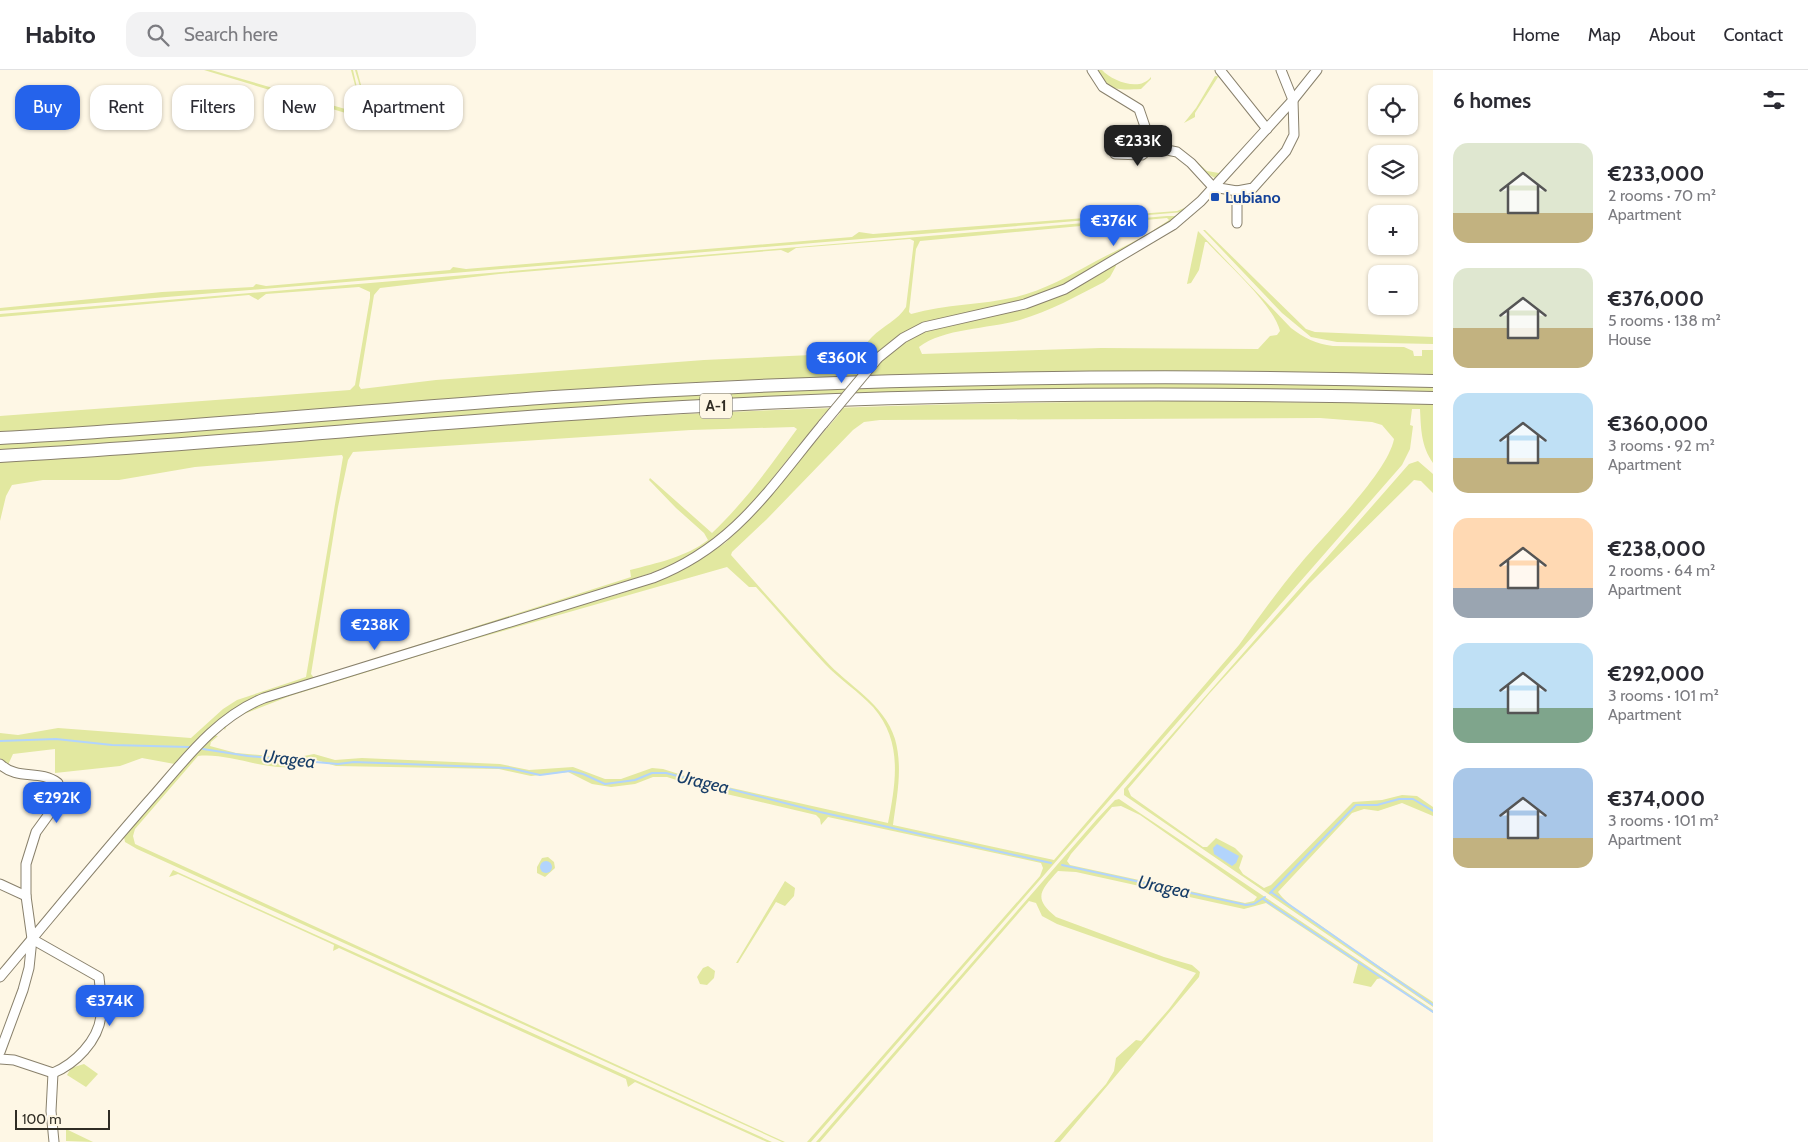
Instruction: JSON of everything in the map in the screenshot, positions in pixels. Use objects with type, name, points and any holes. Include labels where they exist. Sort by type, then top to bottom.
[{"type":"highway","name":"A-1","points":[[0,438],[174,428],[544,398],[815,384],[1138,377],[1433,381]]},
{"type":"highway","name":"A-1","points":[[0,456],[684,407],[1033,396],[1248,395],[1433,398]]},
{"type":"street","points":[[1092,70],[1103,87],[1139,109],[1152,147]]},
{"type":"street","points":[[1220,70],[1267,129]]},
{"type":"street","points":[[1115,154],[1142,155],[1152,147],[1178,152],[1213,187],[1237,190],[1253,188],[1286,151],[1294,135],[1293,100],[1281,70]]},
{"type":"street","points":[[0,977],[116,838],[207,736],[228,716],[264,698],[653,578],[683,565],[716,545],[737,526],[878,358],[902,338],[924,327],[1008,308],[1065,289],[1172,225],[1189,212],[1213,187],[1293,100],[1317,70]]},
{"type":"street","points":[[1237,190],[1237,223]]},
{"type":"street","points":[[0,764],[18,773],[49,776],[58,783],[60,799],[36,832],[26,864],[26,896],[32,939],[23,990],[0,1052]]},
{"type":"street","points":[[0,884],[26,896]]},
{"type":"street","points":[[0,1059],[14,1060],[53,1073],[66,1068],[79,1057],[99,1025],[101,1015],[99,977],[32,939]]},
{"type":"street","points":[[53,1073],[51,1111],[54,1142]]},
{"type":"green space","points":[[204,70],[211,70],[264,85],[264,88]]},
{"type":"green space","points":[[351,70],[353,70],[356,85]]},
{"type":"green space","points":[[355,70],[357,70],[361,85]]},
{"type":"green space","points":[[1095,70],[1102,70],[1112,78],[1126,83],[1140,84],[1151,77],[1151,79],[1141,89],[1119,89],[1109,86]]},
{"type":"green space","points":[[1215,76],[1224,77],[1263,129],[1217,179],[1202,171],[1194,162],[1195,160],[1207,171],[1219,173],[1260,130],[1260,126],[1222,78],[1218,77],[1195,113],[1195,117],[1184,123],[1196,108]]},
{"type":"green space","points":[[334,106],[344,109],[344,113],[334,109]]},
{"type":"green space","points":[[1193,202],[1195,203],[1184,212],[0,311],[0,308],[162,292],[253,287],[256,284],[266,286],[450,270],[453,267],[466,269],[852,237],[859,232],[873,234],[1177,211],[1189,206]]},
{"type":"green space","points":[[1177,216],[1177,220],[1093,270],[1058,287],[1018,302],[951,316],[929,323],[909,331],[889,343],[872,359],[885,359],[911,339],[937,328],[1044,302],[1074,289],[1115,263],[1116,266],[1110,277],[1104,282],[1063,303],[1020,320],[941,336],[919,347],[922,354],[1101,348],[1258,349],[1270,336],[1277,335],[1280,331],[1276,321],[1259,297],[1207,242],[1205,242],[1199,270],[1191,283],[1187,284],[1198,231],[1291,328],[1301,335],[1310,340],[1333,346],[1404,347],[1413,351],[1414,356],[1422,356],[1422,350],[1433,350],[1433,374],[1240,372],[855,376],[550,391],[189,420],[0,432],[0,416],[350,390],[355,385],[370,292],[359,287],[266,294],[258,300],[249,295],[0,317],[0,314]],"holes":[[[1167,218],[1169,220],[1142,237],[1067,277],[1037,290],[1003,300],[937,308],[911,314],[909,312],[916,249],[920,241]],[[910,239],[914,241],[906,307],[899,316],[876,333],[855,353],[704,360],[436,380],[361,389],[359,386],[374,295],[380,288],[499,274],[781,250],[788,253],[796,248]]]},
{"type":"green space","points":[[1203,230],[1306,329],[1315,332],[1433,337],[1433,344],[1337,342],[1311,337],[1282,313]]},
{"type":"green space","points":[[1108,381],[1433,385],[1433,393],[985,392],[0,452],[0,443],[512,405],[737,391]]},
{"type":"green space","points":[[1186,401],[1433,404],[1433,463],[1424,444],[1420,409],[1412,409],[1410,425],[1413,426],[1410,449],[1402,465],[811,1142],[807,1142],[1040,876],[1043,868],[1041,863],[828,817],[821,825],[820,819],[816,815],[705,789],[667,777],[653,777],[635,784],[611,787],[592,784],[568,772],[531,776],[499,769],[336,766],[316,760],[302,765],[287,767],[213,756],[198,756],[135,829],[133,836],[135,844],[785,1142],[782,1142],[137,849],[125,842],[124,837],[212,735],[218,736],[211,742],[210,746],[236,753],[294,758],[314,754],[335,760],[362,758],[500,764],[529,770],[573,767],[605,779],[621,779],[652,768],[663,769],[701,781],[888,823],[895,777],[895,762],[889,734],[883,720],[867,701],[825,664],[756,587],[749,587],[727,567],[464,642],[290,696],[239,716],[227,724],[225,730],[222,726],[236,715],[267,701],[485,633],[623,593],[687,568],[725,543],[744,525],[840,413],[825,413],[747,510],[713,541],[674,565],[244,703],[220,719],[180,765],[142,758],[120,766],[55,773],[55,749],[13,754],[8,765],[0,758],[0,733],[18,735],[58,728],[191,738],[223,709],[237,700],[306,677],[343,457],[342,455],[195,467],[119,480],[43,480],[12,485],[6,496],[0,521],[0,462],[512,424],[680,414],[849,407]],"holes":[[[1320,418],[1372,422],[1382,425],[1394,439],[1389,453],[1354,503],[1285,583],[1239,645],[1054,860],[893,825],[899,760],[895,739],[890,726],[874,705],[825,660],[731,555],[853,430],[864,422],[880,420]],[[794,427],[797,429],[757,483],[712,533],[650,478],[649,480],[704,533],[708,540],[690,551],[671,559],[630,570],[631,577],[314,678],[311,674],[338,507],[348,460],[353,452],[691,430]]]},
{"type":"green space","points":[[1418,461],[1433,474],[1433,493],[1421,481],[1414,480],[1309,584],[1209,694],[1128,789],[1131,796],[1203,847],[1207,847],[1216,838],[1235,848],[1243,856],[1239,868],[1243,874],[1264,888],[1271,885],[1353,802],[1382,800],[1402,795],[1417,796],[1433,807],[1433,816],[1402,803],[1378,811],[1364,809],[1352,813],[1278,892],[1298,910],[1433,1002],[1433,1007],[1124,795],[1124,789],[1409,464]]},
{"type":"green space","points":[[1119,799],[1433,1010],[1433,1013],[1382,978],[1377,979],[1371,987],[1353,983],[1358,964],[1266,903],[1244,909],[1076,872],[1058,871],[1047,884],[1042,894],[1044,904],[1056,917],[1164,957],[1192,965],[1200,972],[1199,977],[1060,1142],[1054,1142],[1106,1084],[1114,1071],[1116,1058],[1136,1040],[1141,1041],[1169,1009],[1196,973],[1057,924],[1042,916],[1036,903],[1029,901],[820,1142],[816,1142],[1097,819],[1115,800]],"holes":[[[1121,806],[1140,815],[1257,897],[1254,901],[1245,903],[1070,865],[1067,861],[1112,807]]]},
{"type":"green space","points":[[548,857],[554,862],[555,868],[545,877],[537,873],[537,867],[542,858]]},
{"type":"green space","points":[[173,870],[772,1142],[767,1142],[635,1082],[628,1087],[626,1079],[339,948],[333,951],[334,945],[178,874],[169,877]]},
{"type":"green space","points":[[785,881],[795,888],[794,896],[785,906],[776,902],[738,963],[736,963]]},
{"type":"green space","points":[[708,966],[715,971],[714,978],[707,985],[700,984],[697,977],[703,968]]},
{"type":"green space","points":[[84,1064],[98,1074],[86,1087],[67,1075],[71,1068]]},
{"type":"green space","points":[[66,1129],[93,1142],[66,1141]]},
{"type":"water","points":[[1217,844],[1239,856],[1236,863],[1232,866],[1214,854],[1213,848]]},
{"type":"water","points":[[546,861],[552,867],[546,873],[540,867]]},
{"type":"waterway","name":"Uragea","points":[[0,741],[56,739],[112,745],[189,747]]},
{"type":"waterway","name":"Uragea","points":[[203,749],[248,756],[338,764],[354,762],[509,768],[540,775],[570,771],[583,774],[605,784],[635,780],[652,773],[666,773],[820,812],[1051,863]]},
{"type":"waterway","name":"Uragea","points":[[1270,893],[1356,805],[1377,805],[1399,799],[1413,799],[1433,811]]},
{"type":"waterway","name":"Uragea","points":[[1062,865],[1246,905],[1254,904],[1265,897]]},
{"type":"waterway","points":[[1271,892],[1433,1005]]},
{"type":"waterway","points":[[1263,899],[1433,1012]]},
{"type":"place","name":"Lubiano","points":[[1215,197]]}]
